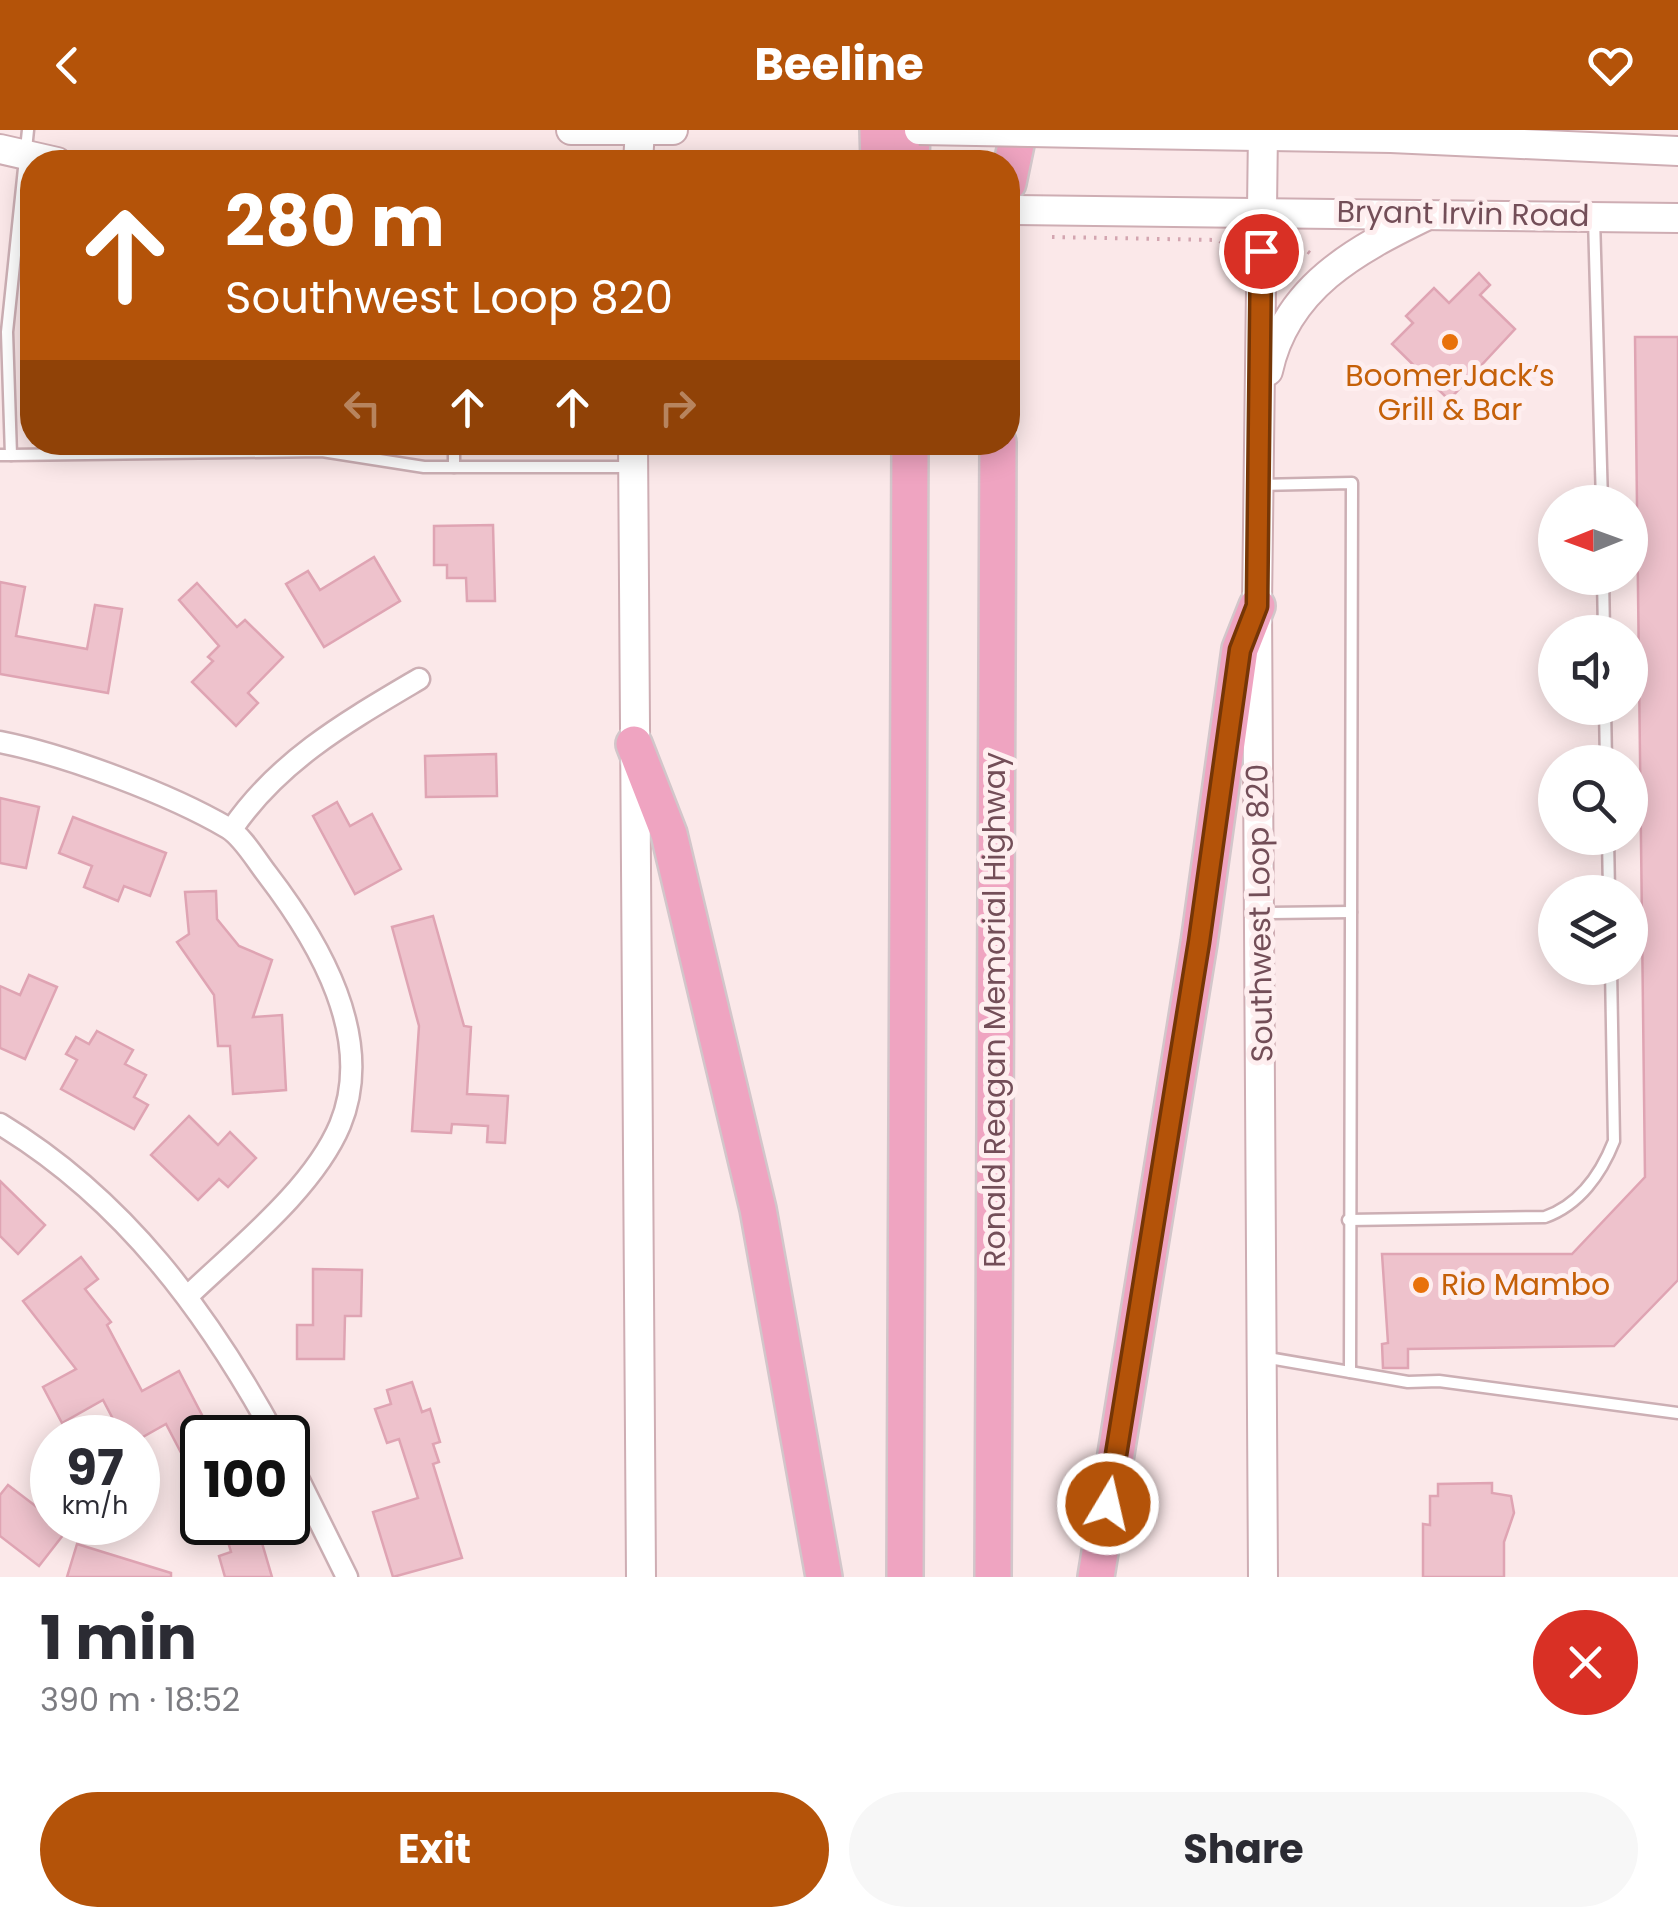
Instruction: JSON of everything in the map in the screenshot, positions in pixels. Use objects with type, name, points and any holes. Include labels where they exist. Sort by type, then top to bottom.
[{"type":"highway","points":[[886,455],[885,935],[908,974]]},
{"type":"highway","points":[[905,1577],[910,455]]},
{"type":"highway","name":"Ronald Reagan Memorial Highway","points":[[992,1577],[998,455]]},
{"type":"highway","points":[[1096,1577],[1199,942],[1240,650],[1257,606]]},
{"type":"highway","points":[[634,744],[668,834],[758,1209],[824,1577]]},
{"type":"main road","points":[[571,130],[673,130]]},
{"type":"main road","points":[[915,130],[1642,139],[1678,151]]},
{"type":"main road","name":"Southwest Loop 820","points":[[1263,134],[1257,485],[1263,1577]]},
{"type":"main road","name":"Bryant Irvin Road","points":[[1020,210],[1678,218]]},
{"type":"main road","points":[[1258,416],[1274,343],[1298,304],[1338,263],[1430,214]]},
{"type":"main road","points":[[633,455],[641,1577]]},
{"type":"street","points":[[232,829],[254,796],[286,765],[419,679]]},
{"type":"street","points":[[0,742],[100,772],[232,829],[304,922],[344,1015],[354,1072],[342,1122],[324,1158],[189,1295]]},
{"type":"street","points":[[0,1124],[53,1156],[133,1232],[189,1295],[233,1359],[263,1415]]},
{"type":"street","points":[[310,1503],[346,1577]]},
{"type":"lane","points":[[5,455],[17,145]]},
{"type":"lane","points":[[1594,217],[1602,485]]},
{"type":"lane","points":[[374,455],[454,467],[633,455]]},
{"type":"lane","points":[[454,455],[454,467]]},
{"type":"lane","points":[[1257,485],[1352,483],[1350,1372]]},
{"type":"lane","points":[[1259,914],[1351,912]]},
{"type":"lane","points":[[1348,1220],[1545,1217],[1565,1210],[1603,1168],[1614,1141],[1611,985]]},
{"type":"lane","points":[[1262,1356],[1350,1372],[1678,1413]]},
{"type":"path","points":[[1048,237],[1218,240],[1233,250]]},
{"type":"path","points":[[1291,240],[1320,260]]},
{"type":"path","points":[[1284,251],[1308,252]]},
{"type":"building","points":[[1479,273],[1490,285],[1480,295],[1515,329],[1449,400],[1392,344],[1413,323],[1406,316],[1434,288],[1449,303]]},
{"type":"building","points":[[1635,337],[1678,337],[1678,1280],[1614,1346],[1408,1349],[1408,1368],[1383,1368],[1382,1344],[1388,1343],[1382,1254],[1572,1254],[1645,1177],[1643,985],[1648,985],[1648,875],[1641,875],[1641,855],[1648,855],[1648,745],[1640,745],[1640,725],[1648,725],[1648,615],[1638,615],[1638,595],[1648,595],[1648,485],[1637,485]]},
{"type":"building","points":[[493,525],[495,601],[467,601],[466,578],[447,578],[447,565],[434,565],[434,526]]},
{"type":"building","points":[[374,557],[400,601],[324,647],[286,584],[308,571],[320,590]]},
{"type":"building","points":[[0,582],[25,587],[16,636],[87,649],[95,605],[122,609],[108,693],[0,674]]},
{"type":"building","points":[[197,583],[237,627],[245,620],[283,657],[248,693],[258,703],[236,726],[192,682],[213,661],[208,657],[219,646],[179,600]]},
{"type":"building","points":[[496,754],[497,796],[426,797],[425,756]]},
{"type":"building","points":[[0,798],[39,807],[26,868],[0,863]]},
{"type":"building","points":[[337,802],[350,826],[372,814],[401,869],[355,894],[313,816]]},
{"type":"building","points":[[73,817],[166,853],[150,896],[124,886],[118,901],[84,887],[92,866],[59,853]]},
{"type":"building","points":[[216,891],[217,919],[239,946],[272,960],[253,1017],[282,1015],[286,1090],[233,1094],[230,1046],[218,1046],[214,995],[177,942],[189,934],[185,892]]},
{"type":"building","points":[[433,916],[464,1026],[471,1027],[467,1094],[508,1096],[505,1143],[487,1142],[488,1126],[452,1124],[451,1133],[412,1131],[419,1026],[392,927]]},
{"type":"building","points":[[29,975],[57,987],[25,1059],[0,1048],[0,986],[20,995]]},
{"type":"building","points":[[97,1031],[133,1050],[125,1064],[146,1075],[134,1097],[148,1105],[134,1129],[61,1089],[77,1060],[66,1054],[76,1037],[89,1044]]},
{"type":"building","points":[[189,1116],[218,1145],[230,1132],[256,1158],[228,1187],[219,1179],[198,1200],[151,1155]]},
{"type":"building","points":[[0,1181],[45,1225],[18,1254],[0,1236]]},
{"type":"building","points":[[81,1257],[98,1279],[85,1289],[111,1322],[107,1325],[142,1391],[179,1371],[202,1415],[180,1415],[180,1451],[166,1424],[160,1427],[160,1415],[111,1415],[103,1400],[76,1415],[58,1415],[43,1387],[76,1369],[23,1301]]},
{"type":"building","points":[[313,1269],[362,1270],[361,1316],[345,1316],[344,1359],[297,1359],[297,1325],[313,1325]]},
{"type":"building","points":[[412,1382],[422,1412],[430,1409],[440,1442],[433,1444],[439,1462],[433,1464],[462,1558],[393,1577],[373,1512],[418,1498],[399,1439],[387,1443],[375,1409],[391,1404],[387,1390]]},
{"type":"building","points":[[1492,1483],[1492,1493],[1511,1496],[1514,1513],[1504,1542],[1504,1577],[1423,1577],[1423,1524],[1430,1525],[1430,1496],[1438,1496],[1438,1484]]},
{"type":"building","points":[[8,1485],[30,1502],[30,1545],[55,1545],[39,1566],[0,1536],[0,1495]]},
{"type":"building","points":[[77,1545],[171,1573],[171,1577],[67,1577]]},
{"type":"building","points":[[229,1545],[263,1545],[272,1577],[225,1577],[219,1556],[231,1552]]},
{"type":"place","name":"BoomerJack’s Grill & Bar","points":[[1450,342]]},
{"type":"place","name":"Rio Mambo","points":[[1421,1285]]},
{"type":"route","points":[[1108,1504],[1214,845],[1240,650],[1257,606],[1261,251]]}]
